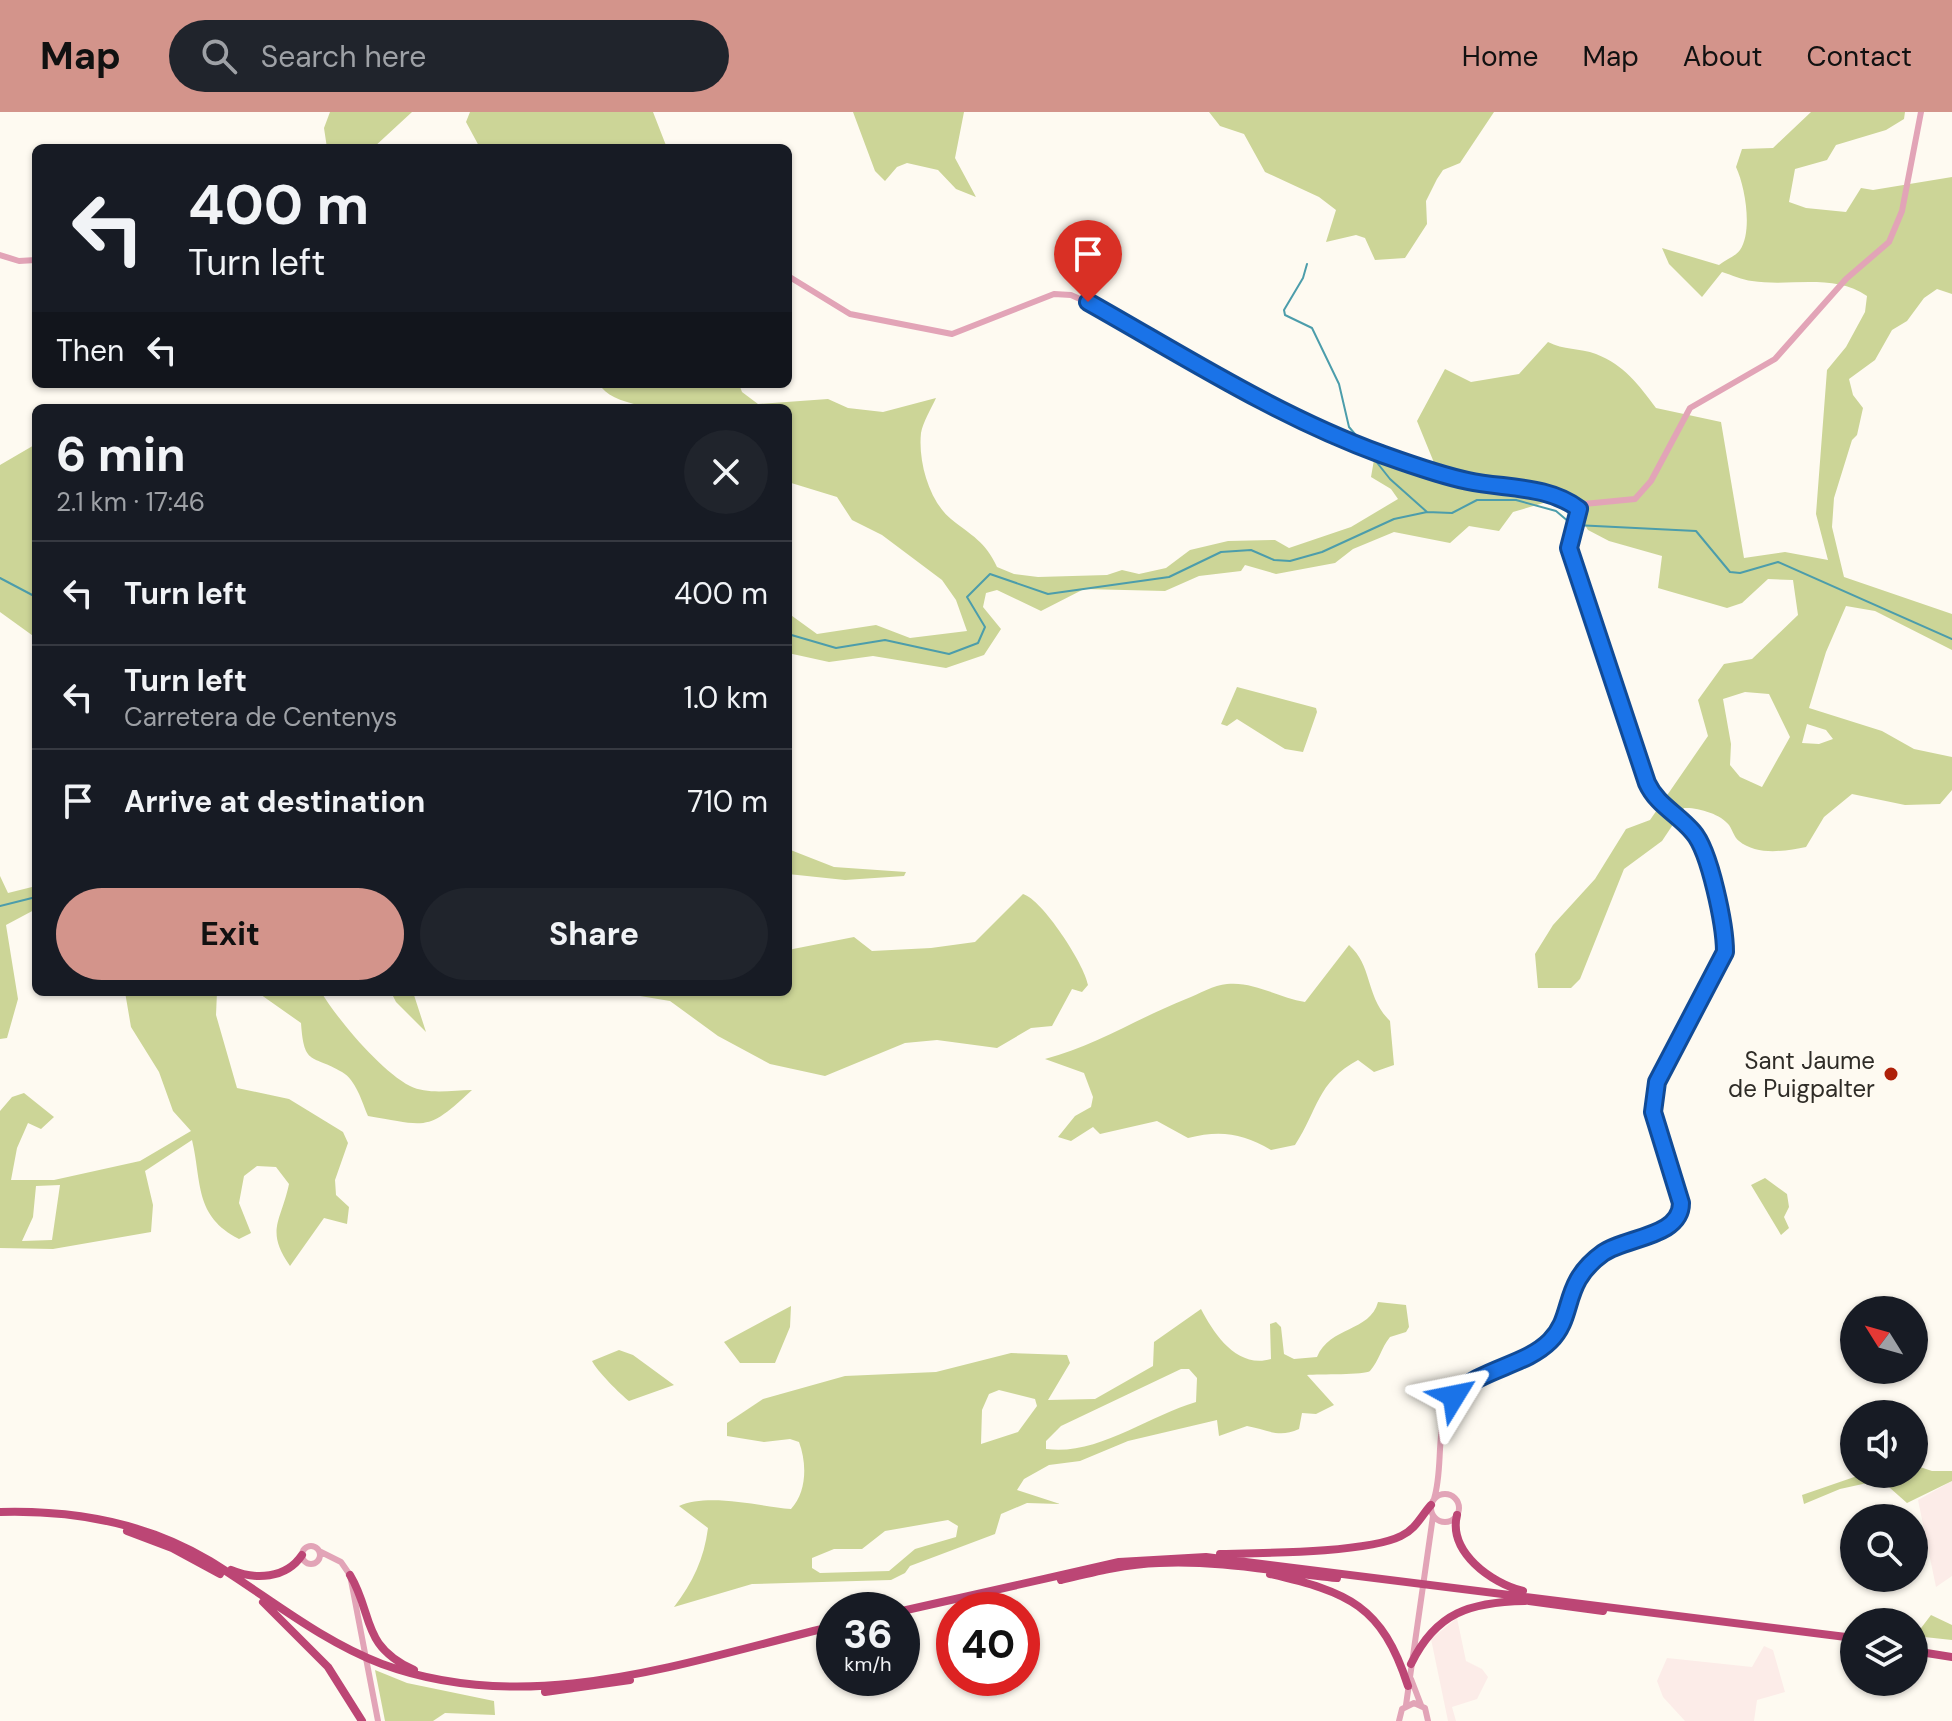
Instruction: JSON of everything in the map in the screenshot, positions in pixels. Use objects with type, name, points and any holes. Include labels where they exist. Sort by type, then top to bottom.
[{"type":"highway","points":[[920,1610],[1099,1565],[1379,1543],[1411,1530],[1432,1502]]},
{"type":"highway","points":[[0,1514],[56,1513],[112,1522],[160,1536],[246,1576],[262,1577],[294,1565],[302,1555]]},
{"type":"highway","points":[[0,1514],[73,1520],[145,1537],[197,1560],[324,1642],[412,1678],[462,1689],[508,1693],[565,1691],[618,1683],[816,1634]]},
{"type":"highway","points":[[1457,1515],[1456,1535],[1481,1569],[1506,1586],[1546,1598]]},
{"type":"highway","points":[[208,1560],[358,1656]]},
{"type":"highway","points":[[1167,1560],[1546,1598],[1840,1638]]},
{"type":"highway","points":[[1167,1560],[1263,1573],[1353,1601],[1370,1613],[1382,1629],[1409,1682]]},
{"type":"highway","points":[[350,1575],[367,1626],[382,1646],[398,1661],[439,1680]]},
{"type":"highway","points":[[1437,1586],[1525,1601],[1840,1638]]},
{"type":"highway","points":[[1411,1664],[1428,1636],[1449,1617],[1480,1604],[1525,1601]]},
{"type":"highway","points":[[263,1602],[333,1674],[362,1721]]},
{"type":"highway","points":[[373,1662],[439,1680],[509,1687],[580,1683],[816,1633]]},
{"type":"highway","points":[[1928,1651],[1952,1654]]},
{"type":"street","points":[[1399,1721],[1406,1705],[1423,1571],[1432,1537],[1432,1502],[1442,1424],[1454,1396],[1478,1377],[1547,1344],[1558,1330],[1575,1281],[1604,1253],[1669,1227],[1680,1216],[1681,1203],[1653,1112],[1653,1097],[1657,1082],[1725,952],[1704,854],[1698,839],[1663,806],[1647,783],[1576,576],[1570,538],[1576,516],[1579,509],[1593,502],[1613,503],[1635,499],[1651,481],[1690,408],[1775,359],[1846,279],[1882,251],[1897,228],[1902,211],[1921,112]]},
{"type":"street","points":[[0,255],[19,261],[32,260]]},
{"type":"street","points":[[792,278],[850,314],[952,334],[1054,294],[1071,295],[1313,427],[1384,455],[1467,481],[1540,492],[1568,500],[1579,509]]},
{"type":"street","points":[[1432,1537],[1457,1515],[1458,1502],[1437,1480]]},
{"type":"street","points":[[1432,1502],[1450,1495]]},
{"type":"street","points":[[1433,1516],[1447,1522]]},
{"type":"street","points":[[331,1558],[308,1564],[302,1555],[309,1546],[341,1562],[350,1575],[378,1721]]},
{"type":"street","points":[[319,1551],[319,1561]]},
{"type":"street","points":[[1409,1682],[1428,1721]]},
{"type":"street","points":[[1406,1705],[1421,1705]]},
{"type":"shaded area","points":[[1952,1481],[1952,1576],[1936,1587],[1928,1548],[1928,1504],[1919,1504],[1918,1500]]},
{"type":"shaded area","points":[[1457,1618],[1466,1661],[1482,1669],[1488,1677],[1477,1699],[1452,1707],[1456,1721],[1448,1721],[1431,1639]]},
{"type":"shaded area","points":[[1764,1646],[1773,1650],[1785,1692],[1757,1700],[1754,1721],[1685,1721],[1663,1697],[1657,1681],[1667,1658],[1752,1667]]},
{"type":"green space","points":[[330,112],[412,112],[377,144],[326,144],[324,128]]},
{"type":"green space","points":[[470,112],[653,112],[665,144],[478,144],[466,122]]},
{"type":"green space","points":[[853,112],[964,112],[955,158],[976,197],[956,189],[938,170],[907,163],[897,167],[885,181],[875,171]]},
{"type":"green space","points":[[1209,112],[1494,112],[1460,163],[1443,170],[1437,179],[1426,201],[1427,224],[1405,258],[1375,260],[1365,238],[1356,235],[1326,242],[1336,210],[1319,197],[1265,172],[1244,134],[1220,126]]},
{"type":"green space","points":[[1811,112],[1905,112],[1904,119],[1886,130],[1836,145],[1827,160],[1795,169],[1789,202],[1806,208],[1846,212],[1861,188],[1873,190],[1952,177],[1952,294],[1937,289],[1924,298],[1907,321],[1892,330],[1875,360],[1849,379],[1853,395],[1863,408],[1857,435],[1852,440],[1834,498],[1832,527],[1844,577],[1952,614],[1952,650],[1875,611],[1846,606],[1826,652],[1809,708],[1882,731],[1914,749],[1952,757],[1952,790],[1940,804],[1905,805],[1852,794],[1824,817],[1806,847],[1781,851],[1763,851],[1746,846],[1720,818],[1702,810],[1684,808],[1662,841],[1624,869],[1580,979],[1571,988],[1538,988],[1535,954],[1553,925],[1595,879],[1626,829],[1650,820],[1708,736],[1698,700],[1724,664],[1752,659],[1798,615],[1793,580],[1768,579],[1742,603],[1727,608],[1658,588],[1662,556],[1609,541],[1588,530],[1567,496],[1513,512],[1499,531],[1469,526],[1450,543],[1394,532],[1353,549],[1335,563],[1276,574],[1245,565],[1241,571],[1199,576],[1165,591],[1084,589],[1041,611],[997,590],[986,593],[983,607],[1001,629],[984,655],[946,668],[873,656],[829,662],[792,654],[792,616],[817,634],[876,625],[910,638],[967,631],[956,600],[942,580],[882,535],[852,520],[837,497],[792,483],[792,404],[758,404],[828,399],[848,408],[883,412],[936,398],[921,433],[921,456],[927,480],[943,511],[983,545],[997,567],[1014,574],[1038,577],[1107,575],[1122,570],[1139,574],[1166,568],[1190,550],[1228,541],[1275,540],[1289,548],[1351,527],[1398,499],[1391,489],[1371,477],[1375,454],[1403,458],[1437,470],[1417,421],[1445,369],[1471,382],[1519,374],[1548,342],[1596,354],[1615,364],[1637,384],[1656,408],[1721,422],[1744,558],[1785,552],[1828,560],[1816,514],[1827,370],[1846,347],[1865,312],[1867,296],[1840,285],[1752,281],[1722,272],[1702,297],[1669,264],[1662,248],[1719,265],[1740,250],[1747,220],[1745,197],[1736,167],[1742,149],[1773,148]],"holes":[[[1745,692],[1769,694],[1790,737],[1762,787],[1740,777],[1730,765],[1731,744],[1723,699]],[[1807,724],[1826,730],[1833,739],[1819,744],[1802,743]]]},
{"type":"green space","points":[[603,388],[740,388],[758,404],[637,404],[611,396]]},
{"type":"green space","points":[[32,446],[32,635],[0,612],[0,465]]},
{"type":"green space","points":[[1237,687],[1316,708],[1303,752],[1285,749],[1237,719],[1227,726],[1221,724]]},
{"type":"green space","points":[[792,851],[834,867],[906,872],[904,876],[845,880],[792,874]]},
{"type":"green space","points":[[0,876],[8,893],[32,887],[32,911],[6,925],[18,999],[7,1038],[0,1039]]},
{"type":"green space","points":[[1023,894],[1041,908],[1062,934],[1088,985],[1082,992],[1072,989],[1052,1026],[1031,1028],[997,1048],[937,1040],[905,1043],[825,1076],[770,1064],[718,1036],[670,1001],[640,996],[792,996],[792,949],[854,937],[872,951],[975,942]]},
{"type":"green space","points":[[1349,945],[1362,962],[1376,1002],[1390,1021],[1394,1065],[1374,1072],[1358,1060],[1344,1069],[1326,1087],[1295,1145],[1271,1150],[1231,1135],[1210,1134],[1188,1138],[1157,1121],[1100,1134],[1093,1127],[1071,1141],[1058,1137],[1075,1116],[1091,1107],[1093,1097],[1084,1073],[1045,1059],[1081,1047],[1168,1006],[1222,985],[1257,987],[1305,1002]]},
{"type":"green space","points":[[126,996],[217,996],[216,1015],[237,1088],[289,1099],[343,1132],[348,1143],[335,1180],[336,1195],[349,1207],[347,1224],[324,1218],[290,1266],[282,1254],[277,1234],[289,1184],[276,1167],[257,1166],[244,1176],[239,1203],[251,1233],[239,1239],[224,1230],[207,1209],[199,1184],[192,1140],[145,1171],[153,1205],[151,1232],[53,1249],[0,1248],[0,1111],[12,1097],[24,1093],[54,1117],[41,1129],[28,1123],[17,1148],[11,1180],[54,1180],[140,1161],[191,1131],[173,1111],[159,1072],[131,1027]],"holes":[[[60,1185],[52,1240],[22,1241],[33,1217],[36,1186]]]},
{"type":"green space","points":[[263,996],[324,996],[361,1044],[386,1069],[410,1086],[425,1090],[472,1090],[445,1113],[426,1122],[368,1116],[351,1080],[307,1053],[301,1023]]},
{"type":"green space","points":[[393,996],[414,996],[426,1032]]},
{"type":"green space","points":[[1765,1178],[1787,1194],[1789,1207],[1784,1217],[1789,1228],[1781,1235],[1751,1185]]},
{"type":"green space","points":[[1378,1302],[1406,1305],[1409,1327],[1406,1332],[1390,1337],[1370,1371],[1307,1375],[1334,1405],[1316,1414],[1302,1413],[1299,1429],[1292,1432],[1278,1433],[1247,1426],[1219,1436],[1217,1420],[1128,1441],[1080,1461],[1049,1465],[1024,1479],[1017,1490],[1060,1504],[1027,1503],[1001,1514],[995,1534],[910,1566],[905,1573],[891,1580],[752,1584],[674,1607],[697,1570],[708,1528],[679,1506],[719,1500],[791,1509],[800,1494],[804,1468],[799,1442],[790,1439],[764,1442],[727,1436],[727,1423],[763,1399],[845,1376],[936,1372],[1011,1353],[1067,1355],[1070,1363],[1048,1400],[1095,1399],[1153,1366],[1154,1342],[1201,1309],[1228,1347],[1248,1359],[1259,1361],[1271,1359],[1270,1324],[1276,1322],[1281,1327],[1284,1354],[1294,1359],[1317,1357],[1331,1340],[1374,1312]],"holes":[[[1181,1369],[1189,1369],[1197,1378],[1196,1402],[1084,1447],[1046,1449],[1046,1441],[1061,1426]],[[999,1390],[1035,1399],[1037,1406],[1018,1432],[981,1444],[982,1410],[989,1394]],[[948,1520],[958,1526],[956,1537],[915,1549],[889,1571],[820,1573],[812,1568],[812,1558],[834,1549],[862,1549],[885,1531]]]},
{"type":"green space","points":[[791,1306],[790,1327],[775,1363],[740,1363],[724,1342]]},
{"type":"green space","points":[[619,1350],[633,1355],[674,1385],[629,1401],[592,1361]]},
{"type":"green space","points":[[1928,1470],[1952,1471],[1952,1481],[1907,1503],[1890,1488],[1928,1488]]},
{"type":"green space","points":[[1840,1482],[1840,1488],[1845,1488],[1804,1504],[1802,1495]]},
{"type":"green space","points":[[1931,1615],[1952,1625],[1952,1640],[1928,1637],[1928,1619]]},
{"type":"green space","points":[[375,1670],[407,1683],[494,1701],[495,1715],[445,1713],[433,1721],[385,1721]]},
{"type":"waterway","points":[[1307,264],[1303,278],[1284,310],[1285,315],[1312,328],[1339,384],[1349,427],[1365,446]]},
{"type":"waterway","points":[[1371,455],[1390,479],[1427,512]]},
{"type":"waterway","points":[[792,635],[836,648],[885,640],[949,654],[978,643],[985,627],[967,597],[990,574],[1048,594],[1169,577],[1221,552],[1251,550],[1274,560],[1290,561],[1322,552],[1394,519],[1427,512],[1452,513],[1477,500],[1516,500],[1556,511],[1569,522]]},
{"type":"waterway","points":[[1575,525],[1696,531],[1730,572],[1740,573],[1778,562],[1952,639]]},
{"type":"waterway","points":[[0,578],[32,595]]},
{"type":"waterway","points":[[0,906],[32,898]]},
{"type":"place","name":"Sant Jaume de Puigpalter","points":[[1891,1074]]},
{"type":"route","points":[[1088,302],[1313,427],[1384,455],[1467,481],[1540,492],[1568,500],[1579,509],[1569,548],[1647,783],[1658,801],[1694,832],[1704,854],[1725,938],[1725,952],[1721,965],[1695,1005],[1657,1082],[1652,1105],[1681,1203],[1680,1216],[1669,1227],[1617,1245],[1604,1253],[1575,1281],[1558,1330],[1547,1344],[1478,1377],[1454,1396]]}]
